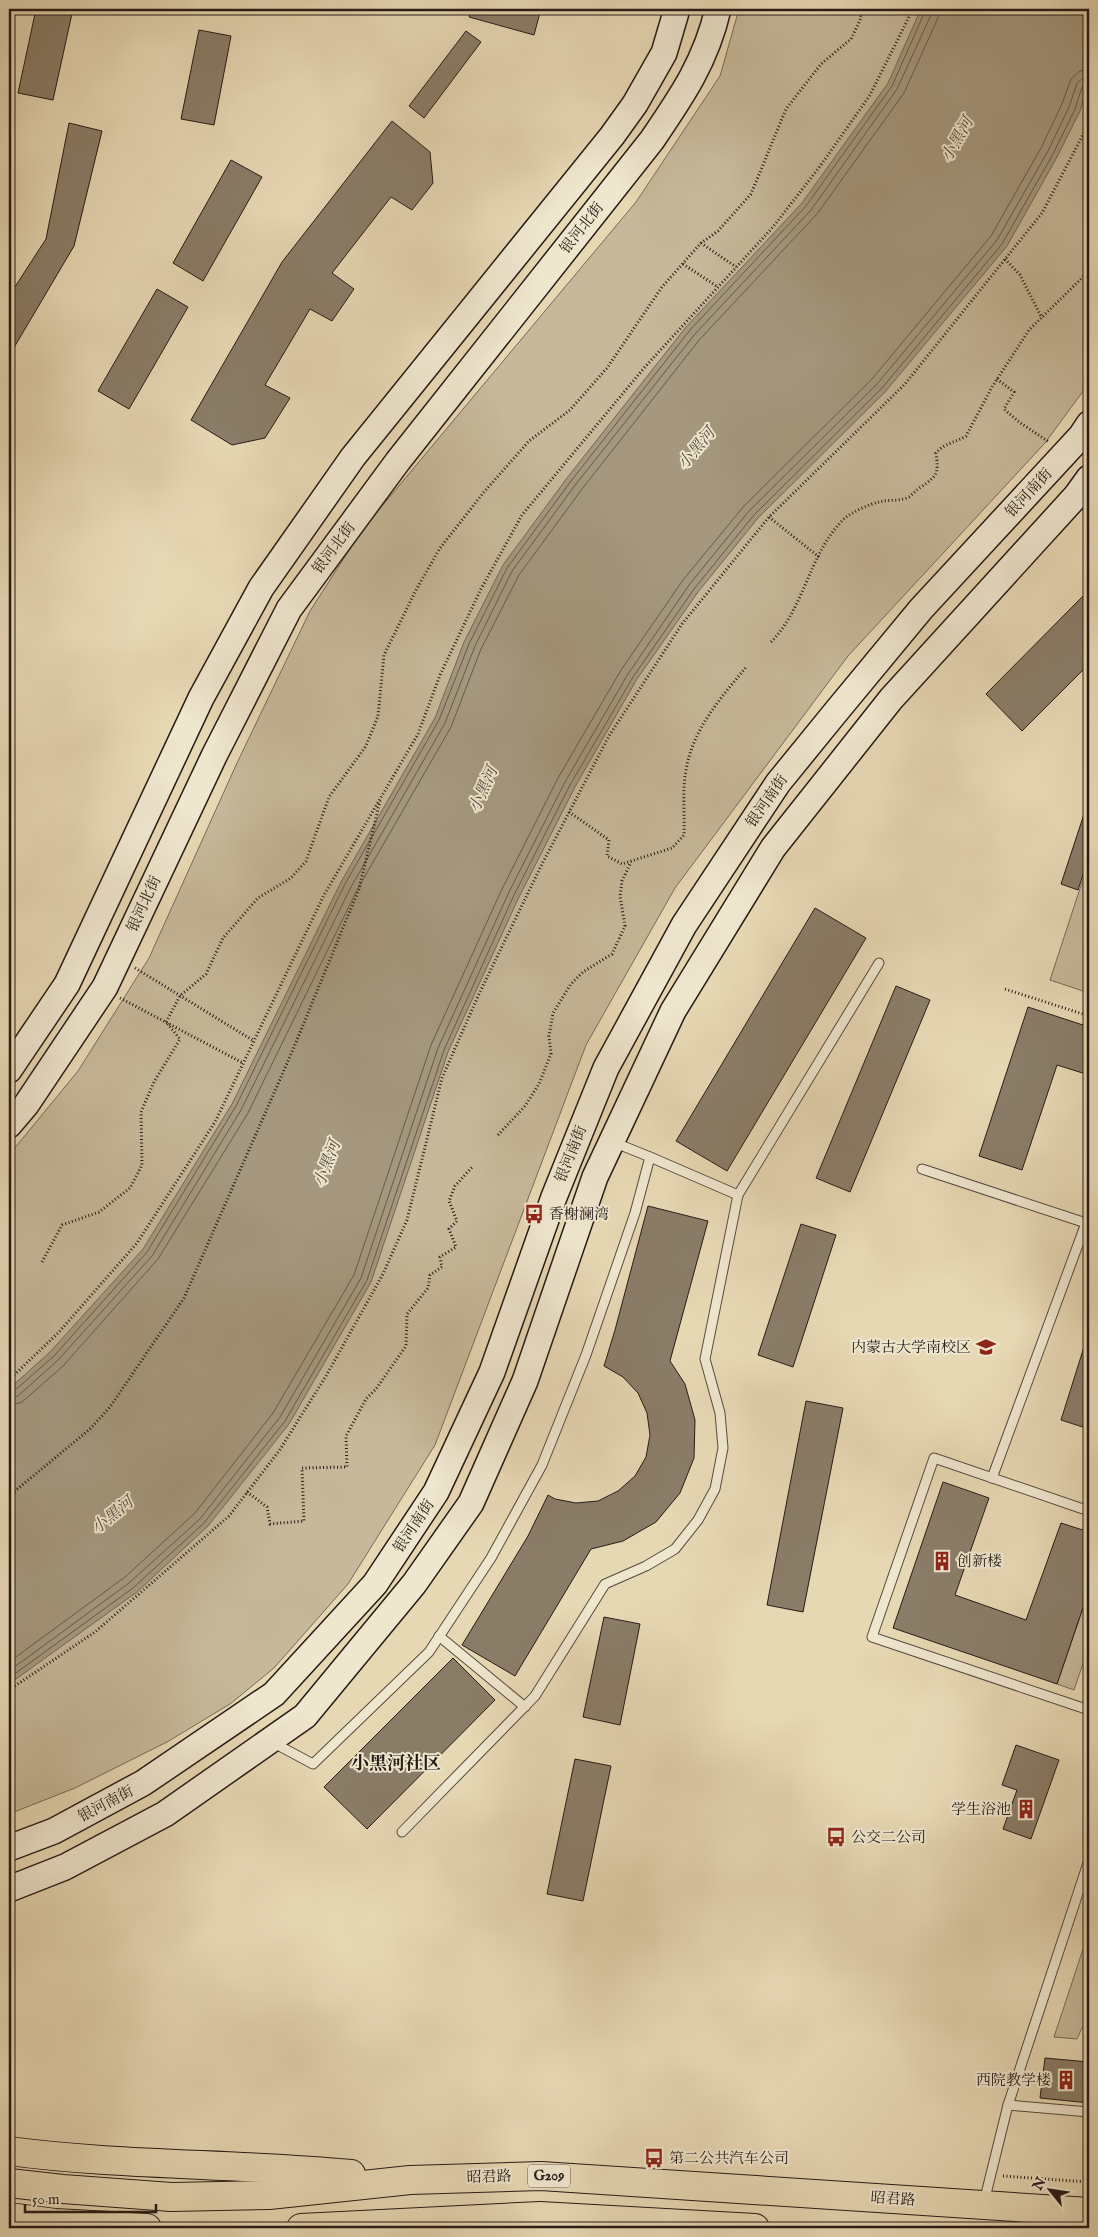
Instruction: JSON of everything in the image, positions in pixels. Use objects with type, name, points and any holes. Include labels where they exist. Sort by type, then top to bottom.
[{"type":"highway","name":"G209","points":[[9,2151],[60,2158],[163,2164],[276,2167],[410,2180]]},
{"type":"highway","name":"昭君路","points":[[9,2183],[63,2190],[171,2198],[269,2195],[410,2180],[541,2176],[1089,2212]]},
{"type":"highway","points":[[301,2228],[396,2225],[540,2216],[755,2228]]},
{"type":"highway","points":[[9,2217],[55,2223],[147,2228]]},
{"type":"main road","points":[[9,1070],[67,984],[201,698],[261,588],[353,457],[636,104],[664,53],[677,9]]},
{"type":"main road","name":"银河北街","points":[[9,1125],[26,1105],[103,989],[214,756],[289,609],[398,461],[652,140],[687,89],[711,38],[718,9]]},
{"type":"main road","name":"银河南街","points":[[9,1848],[54,1831],[143,1783],[274,1694],[375,1584],[436,1492],[492,1372],[554,1197],[606,1068],[684,925],[778,783],[835,712],[921,609],[1081,436],[1089,424]]},
{"type":"main road","name":"银河南街","points":[[9,1889],[65,1868],[165,1814],[305,1716],[414,1584],[471,1503],[524,1381],[595,1177],[673,1012],[773,848],[891,700],[1076,496],[1089,478]]},
{"type":"lane","points":[[402,1832],[535,1696],[605,1584],[646,1566],[675,1549],[698,1520],[715,1489],[723,1448],[720,1413],[705,1359],[738,1195],[879,963]]},
{"type":"lane","points":[[611,1142],[738,1195]]},
{"type":"lane","points":[[270,1741],[313,1764],[429,1652],[491,1558],[542,1466],[586,1355],[636,1213],[650,1158]]},
{"type":"lane","points":[[922,1169],[1088,1224],[992,1478]]},
{"type":"lane","points":[[1089,1511],[934,1458],[872,1638],[1089,1710]]},
{"type":"lane","points":[[439,1636],[524,1707]]},
{"type":"lane","points":[[983,2205],[1008,2105],[1089,1860]]},
{"type":"lane","points":[[1008,2105],[1089,2112]]},
{"type":"path","points":[[166,1022],[180,996],[206,974],[224,938],[258,898],[291,878],[306,861],[329,797],[366,746],[378,716],[384,656],[416,590],[440,548],[484,492],[529,441],[570,410],[607,368],[662,287],[701,243],[718,231],[751,194],[786,109],[821,64],[851,39],[861,18],[860,9]]},
{"type":"path","points":[[9,1380],[59,1332],[137,1243],[215,1122],[324,895],[418,734],[440,675],[481,589],[522,514],[626,390],[773,227],[870,95],[913,9]]},
{"type":"path","points":[[9,1690],[95,1632],[229,1516],[279,1451],[326,1376],[383,1274],[407,1220],[442,1078],[483,985],[609,736],[682,624],[769,517],[905,384],[1042,213],[1085,131],[1089,116]]},
{"type":"path","points":[[701,243],[736,267]]},
{"type":"path","points":[[1005,259],[1020,275],[1042,318]]},
{"type":"path","points":[[683,264],[718,287]]},
{"type":"path","points":[[771,642],[779,634],[795,606],[827,538],[846,517],[879,502],[898,500],[910,496],[932,481],[938,467],[936,453],[942,445],[959,441],[966,436],[979,409],[1029,330],[1089,271]]},
{"type":"path","points":[[997,379],[1014,392],[1004,408],[1019,422],[1051,443]]},
{"type":"path","points":[[769,517],[818,557]]},
{"type":"path","points":[[569,812],[609,840],[607,856],[622,864],[672,848],[684,835],[686,771],[694,740],[713,707],[747,666]]},
{"type":"path","points":[[9,1496],[90,1429],[110,1407],[184,1298],[288,1061],[359,889],[380,798]]},
{"type":"path","points":[[498,1135],[525,1106],[539,1084],[551,1054],[550,1036],[553,1014],[571,984],[583,972],[612,954],[625,926],[620,896],[622,881],[631,861]]},
{"type":"path","points":[[119,958],[254,1041]]},
{"type":"path","points":[[103,989],[244,1063]]},
{"type":"path","points":[[1005,989],[1089,1016]]},
{"type":"path","points":[[42,1262],[62,1225],[99,1212],[130,1188],[142,1165],[141,1112],[154,1082],[180,1039],[166,1022]]},
{"type":"path","points":[[247,1492],[267,1507],[270,1524],[304,1521],[302,1468],[347,1467],[346,1436],[366,1399],[376,1389],[406,1346],[407,1314],[428,1288],[430,1275],[442,1267],[440,1257],[456,1246],[449,1229],[457,1221],[449,1201],[455,1186],[473,1166]]},
{"type":"path","points":[[990,2175],[1089,2182]]},
{"type":"shaded area","points":[[739,9],[1089,9],[1089,383],[1045,443],[848,656],[675,888],[586,1045],[435,1445],[348,1584],[274,1668],[230,1704],[167,1742],[75,1788],[9,1814],[9,1155],[78,1071],[149,958],[237,763],[310,611],[362,530],[636,202],[720,76]]},
{"type":"shaded area","points":[[1089,861],[1089,993],[1050,980]]},
{"type":"shaded area","points":[[1089,1591],[1089,1646],[1074,1690],[1057,1684]]},
{"type":"shaded area","points":[[1089,1931],[1089,2020],[1082,2028],[1077,2039],[1054,2037]]},
{"type":"water","name":"小黑河","points":[[921,9],[1089,9],[1089,81],[1080,111],[1057,157],[1007,246],[885,392],[758,518],[698,592],[637,679],[575,787],[519,897],[448,1052],[371,1282],[289,1424],[208,1526],[137,1592],[9,1684],[9,1389],[50,1352],[143,1249],[232,1104],[341,882],[435,718],[464,642],[503,565],[567,478],[686,327],[802,203],[888,83]]},
{"type":"building","points":[[36,9],[73,9],[53,100],[18,93]]},
{"type":"building","points":[[472,9],[541,9],[534,35],[469,17]]},
{"type":"building","points":[[199,30],[231,36],[214,125],[181,119]]},
{"type":"building","points":[[466,31],[481,42],[424,118],[409,106]]},
{"type":"building","points":[[392,121],[430,152],[433,183],[412,210],[391,197],[332,273],[354,289],[332,321],[310,309],[265,385],[290,398],[265,438],[232,445],[191,420],[282,262]]},
{"type":"building","points":[[69,123],[102,131],[74,246],[9,356],[9,296],[46,239]]},
{"type":"building","points":[[231,160],[262,177],[203,281],[173,263]]},
{"type":"building","points":[[157,289],[188,307],[129,409],[98,391]]},
{"type":"building","points":[[1087,592],[1089,595],[1089,664],[1022,731],[986,694]]},
{"type":"building","points":[[1089,799],[1089,856],[1078,890],[1061,884]]},
{"type":"building","points":[[815,908],[866,938],[727,1171],[676,1141]]},
{"type":"building","points":[[896,986],[930,1000],[850,1192],[816,1178]]},
{"type":"building","points":[[1028,1007],[1089,1027],[1089,1075],[1057,1065],[1022,1170],[979,1156]]},
{"type":"building","points":[[648,1206],[708,1221],[670,1361],[685,1384],[695,1420],[694,1458],[680,1493],[656,1522],[623,1541],[591,1549],[515,1676],[462,1645],[528,1536],[548,1495],[555,1499],[576,1503],[598,1501],[618,1491],[635,1476],[646,1457],[650,1435],[647,1413],[638,1393],[623,1377],[604,1366]]},
{"type":"building","points":[[801,1224],[836,1235],[793,1367],[758,1355]]},
{"type":"building","points":[[1089,1331],[1089,1429],[1061,1420]]},
{"type":"building","points":[[806,1401],[843,1408],[803,1612],[767,1605]]},
{"type":"building","name":"创新楼","points":[[943,1482],[989,1498],[955,1595],[1026,1620],[1061,1523],[1089,1532],[1089,1590],[1057,1684],[893,1628]]},
{"type":"building","points":[[604,1617],[640,1624],[620,1725],[583,1717]]},
{"type":"building","points":[[453,1658],[495,1700],[367,1829],[324,1787]]},
{"type":"building","name":"学生浴池","points":[[1016,1745],[1059,1760],[1031,1839],[1003,1829],[1017,1790],[1002,1785]]},
{"type":"building","points":[[575,1759],[611,1766],[583,1901],[547,1894]]},
{"type":"building","name":"西院教学楼","points":[[1045,2058],[1089,2062],[1089,2103],[1040,2098]]},
{"type":"place","name":"香榭澜湾","points":[[534,1214]]},
{"type":"place","name":"内蒙古大学南校区","points":[[986,1347]]},
{"type":"place","name":"创新楼","points":[[942,1561]]},
{"type":"place","name":"学生浴池","points":[[1026,1809]]},
{"type":"place","name":"公交二公司","points":[[836,1837]]},
{"type":"place","name":"西院教学楼","points":[[1066,2080]]},
{"type":"place","name":"第二公共汽车公司","points":[[654,2158]]},
{"type":"district","name":"小黑河社区","points":[[396,1764]]}]
